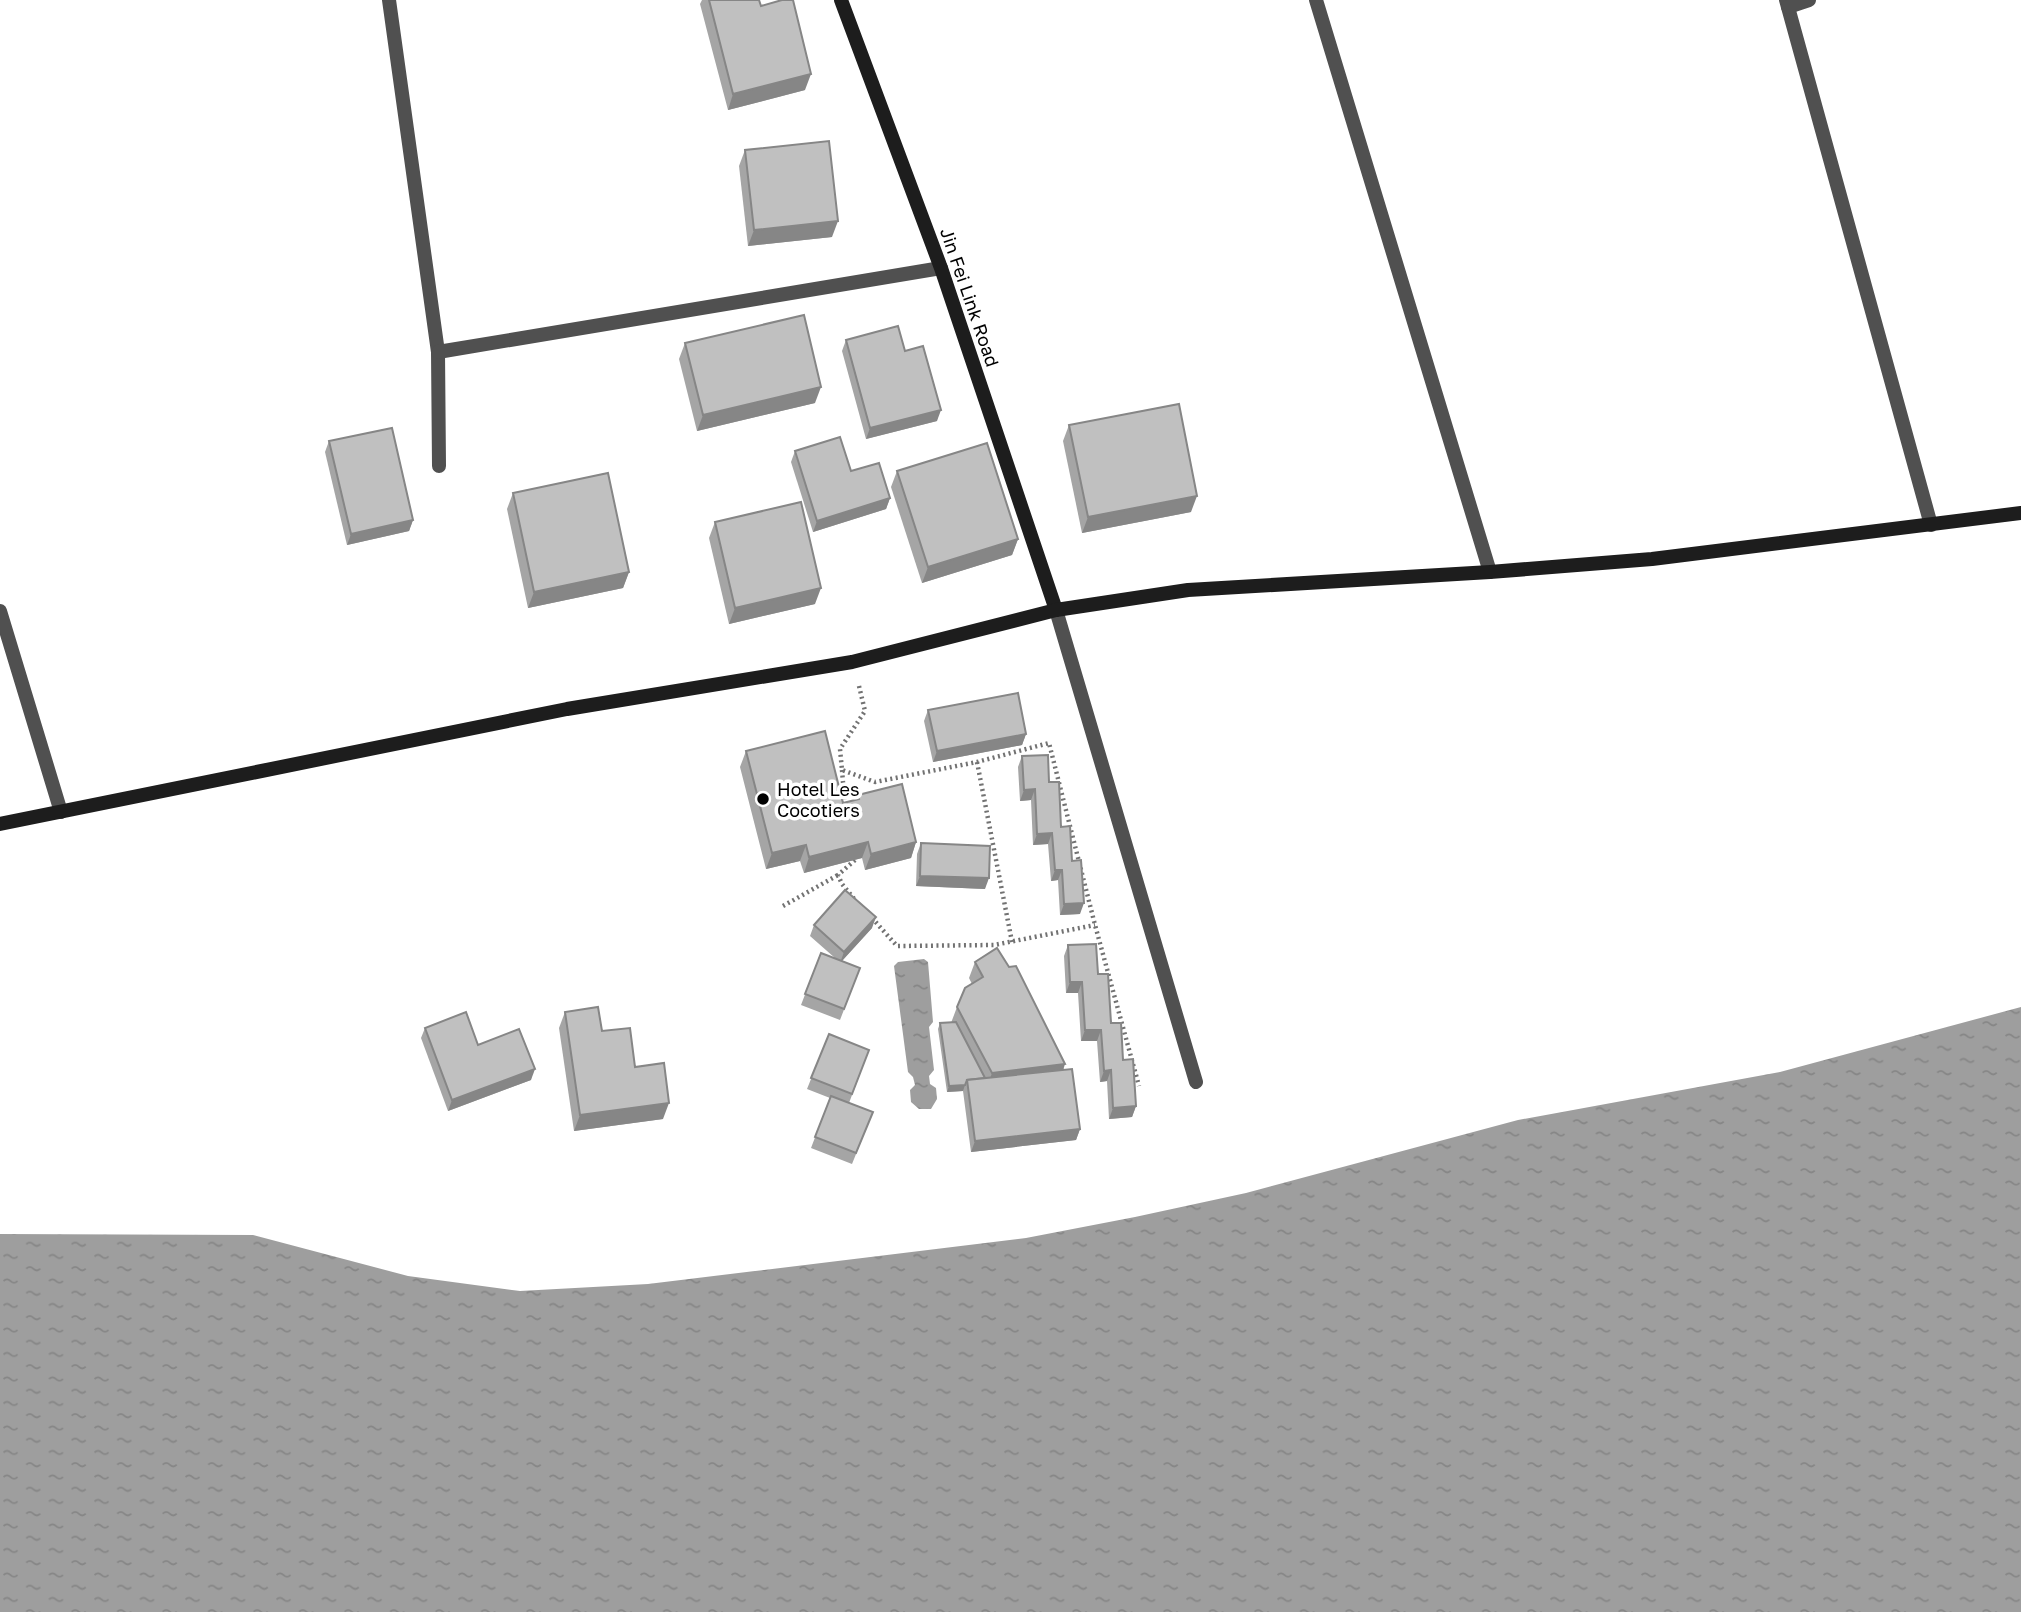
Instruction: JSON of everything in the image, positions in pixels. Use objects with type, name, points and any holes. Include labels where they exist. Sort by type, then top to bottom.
[{"type":"main road","name":"Jin Fei Link Road","points":[[841,0],[941,268],[1056,610]]},
{"type":"main road","points":[[0,824],[567,709],[852,662],[1056,610],[1188,590],[1490,572],[1652,559],[2021,513]]},
{"type":"street","points":[[388,0],[438,352],[439,466]]},
{"type":"street","points":[[1316,0],[1490,572]]},
{"type":"street","points":[[1809,0],[1787,3],[1931,525]]},
{"type":"street","points":[[438,352],[941,268]]},
{"type":"street","points":[[1056,610],[1196,1082]]},
{"type":"street","points":[[0,611],[61,812]]},
{"type":"path","points":[[845,817],[841,750],[865,711],[852,662]]},
{"type":"path","points":[[842,769],[875,782],[977,762],[1049,743],[1139,1086]]},
{"type":"path","points":[[977,762],[1012,942]]},
{"type":"path","points":[[783,906],[838,875],[855,860]]},
{"type":"path","points":[[838,875],[860,905]]},
{"type":"path","points":[[869,915],[897,946],[994,945],[1095,925]]},
{"type":"water","points":[[924,959],[928,962],[933,1022],[929,1027],[934,1070],[929,1076],[930,1084],[936,1088],[937,1099],[931,1109],[919,1109],[911,1102],[910,1090],[915,1085],[908,1072],[894,966],[898,962]]},
{"type":"water","points":[[2021,1007],[2021,1612],[0,1612],[0,1234],[253,1235],[408,1276],[520,1291],[648,1284],[1026,1238],[1135,1217],[1246,1193],[1518,1120],[1780,1072]]},
{"type":"building","points":[[709,0],[759,0],[761,6],[793,0],[811,74],[733,94]]},
{"type":"building","points":[[829,141],[838,221],[754,230],[745,150]]},
{"type":"building","points":[[804,315],[821,387],[703,415],[685,343]]},
{"type":"building","points":[[898,326],[905,351],[923,346],[941,410],[870,428],[846,340]]},
{"type":"building","points":[[1179,404],[1197,496],[1088,517],[1069,425]]},
{"type":"building","points":[[392,428],[413,520],[351,534],[329,441]]},
{"type":"building","points":[[840,437],[851,471],[879,463],[890,498],[817,521],[795,451]]},
{"type":"building","points":[[987,443],[1018,539],[928,567],[897,471]]},
{"type":"building","points":[[608,473],[629,572],[534,592],[513,493]]},
{"type":"building","points":[[801,502],[821,588],[735,608],[715,522]]},
{"type":"building","points":[[1018,693],[1026,734],[937,751],[928,710]]},
{"type":"building","points":[[825,731],[843,803],[859,799],[858,795],[902,784],[916,842],[871,854],[868,842],[809,857],[806,845],[772,853],[746,751]]},
{"type":"building","points":[[1048,755],[1049,782],[1059,782],[1061,827],[1070,826],[1072,861],[1081,860],[1084,903],[1064,904],[1062,870],[1055,870],[1052,833],[1037,834],[1035,789],[1024,790],[1022,756]]},
{"type":"building","points":[[921,843],[990,846],[989,878],[920,876]]},
{"type":"building","points":[[845,890],[876,917],[844,952],[814,925]]},
{"type":"building","points":[[1096,944],[1098,974],[1108,974],[1111,1023],[1121,1023],[1123,1060],[1133,1059],[1136,1106],[1113,1108],[1111,1070],[1104,1071],[1101,1030],[1085,1030],[1082,982],[1070,982],[1068,945]]},
{"type":"building","points":[[997,948],[1009,967],[1016,966],[1065,1064],[992,1073],[957,1007],[965,988],[983,977],[975,962]]},
{"type":"building","points":[[821,953],[860,968],[844,1009],[805,994]]},
{"type":"building","points":[[598,1007],[602,1031],[630,1028],[635,1067],[664,1063],[669,1103],[580,1115],[565,1012]]},
{"type":"building","points":[[466,1012],[478,1045],[519,1029],[535,1069],[452,1100],[425,1028]]},
{"type":"building","points":[[956,1022],[985,1078],[967,1080],[965,1085],[949,1086],[940,1023]]},
{"type":"building","points":[[829,1034],[869,1050],[852,1094],[811,1078]]},
{"type":"building","points":[[1072,1069],[1080,1129],[975,1141],[967,1080]]},
{"type":"building","points":[[831,1096],[873,1112],[856,1153],[815,1137]]},
{"type":"place","name":"Hotel Les Cocotiers","points":[[763,799]]}]
